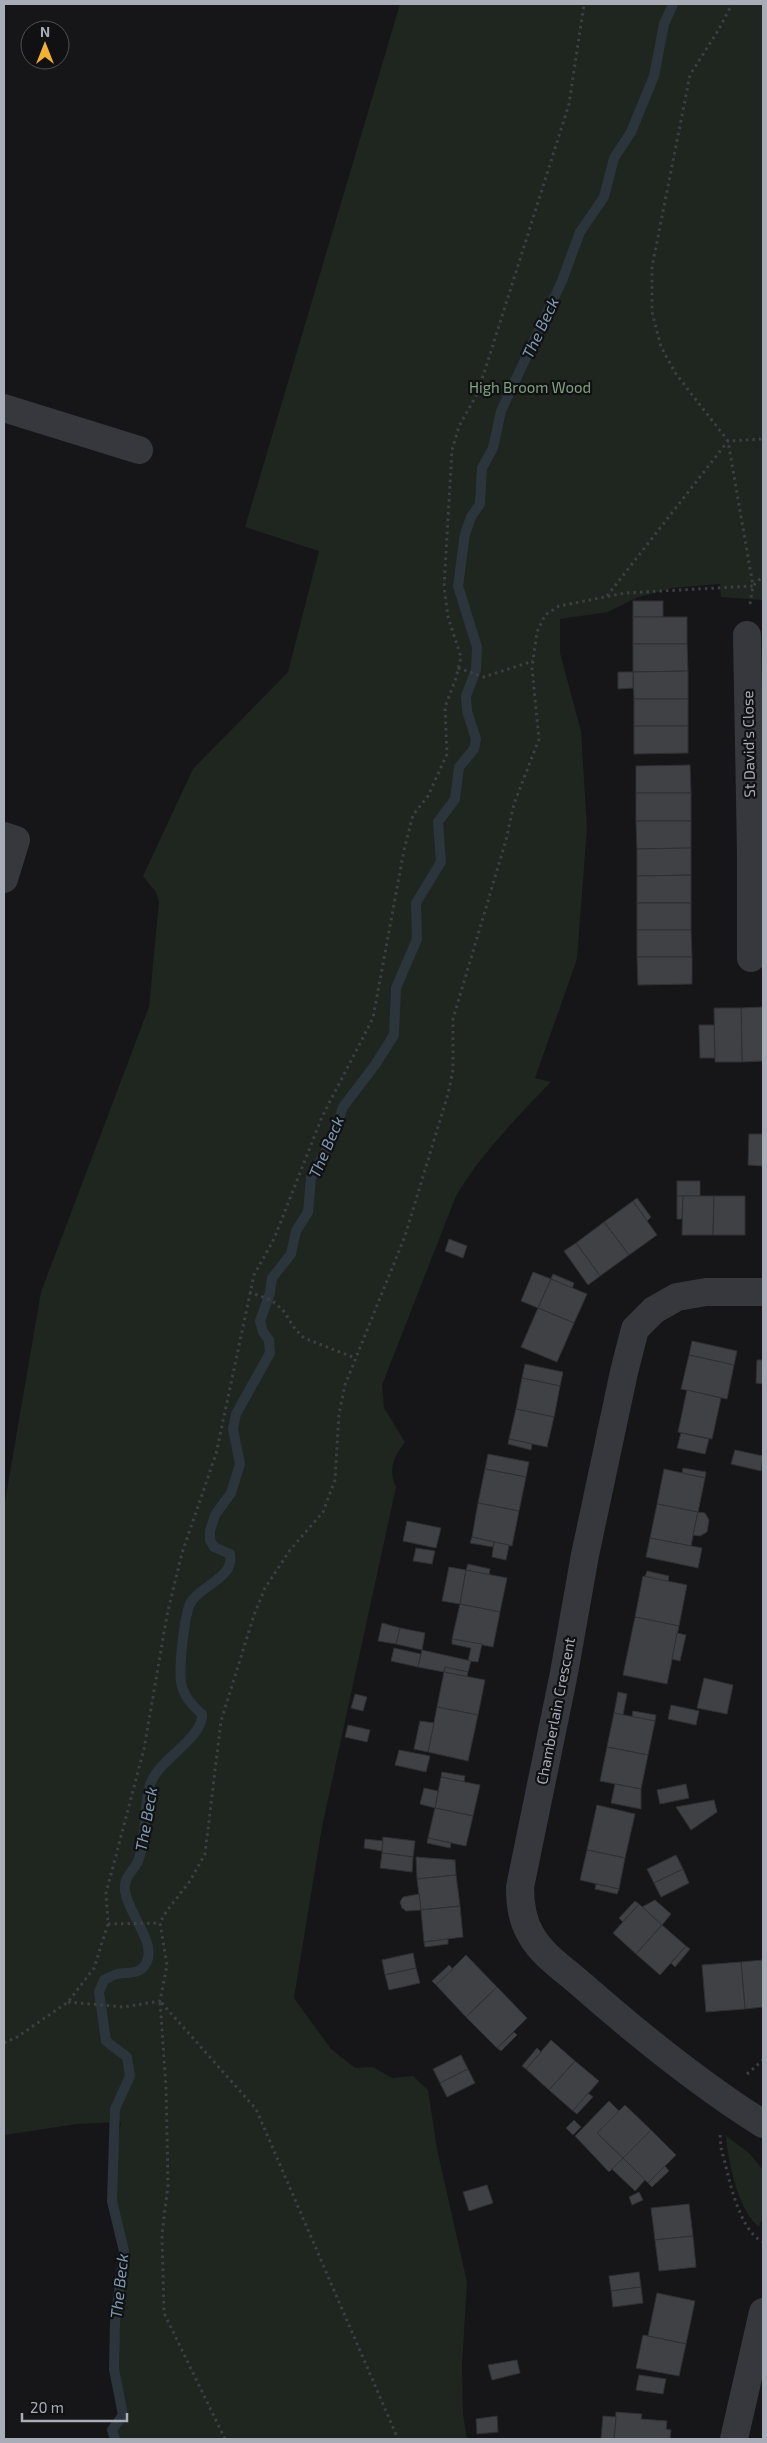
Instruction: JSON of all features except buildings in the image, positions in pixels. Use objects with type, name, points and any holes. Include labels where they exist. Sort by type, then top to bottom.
[{"type":"street","points":[[4,408],[139,450]]},
{"type":"street","name":"St David's Close","points":[[747,634],[757,854],[751,958]]},
{"type":"street","points":[[4,836],[16,840],[4,880]]},
{"type":"street","name":"Chamberlain Crescent","points":[[763,1292],[706,1292],[677,1297],[654,1310],[635,1329],[585,1555],[564,1674],[520,1887],[522,1914],[525,1925],[541,1948],[646,2042],[723,2098],[763,2124]]},
{"type":"street","points":[[734,2439],[763,2312]]},
{"type":"path","points":[[4,2044],[18,2037],[68,2002],[94,1968],[108,1924],[106,1893],[144,1749],[167,1615],[182,1552],[216,1454],[242,1333],[248,1292],[254,1275],[274,1239],[322,1116],[373,1018],[404,850],[413,815],[428,796],[447,754],[445,707],[461,657],[448,616],[444,588],[452,450],[459,426],[476,396],[486,367],[569,104],[584,4]]},
{"type":"path","points":[[226,2439],[164,2313],[162,2234],[168,2184],[166,2087],[160,2001],[167,1965],[160,1923],[166,1912],[190,1881],[205,1854],[221,1721],[254,1615],[265,1588],[290,1550],[323,1512],[336,1480],[339,1414],[345,1385],[405,1236],[448,1094],[453,1070],[453,1019],[506,840],[514,804],[539,739],[533,661],[537,632],[545,615],[559,606],[625,593],[753,586],[728,441],[676,374],[661,347],[652,312],[652,266],[690,75],[719,29],[732,4]]},
{"type":"path","points":[[607,597],[728,441],[763,439]]},
{"type":"path","points":[[458,668],[484,677],[533,661]]},
{"type":"path","points":[[248,1292],[272,1300],[283,1310],[295,1329],[304,1338],[355,1358]]},
{"type":"path","points":[[108,1924],[160,1923]]},
{"type":"path","points":[[68,2002],[123,2007],[160,2001]]},
{"type":"path","points":[[160,2001],[256,2109],[398,2439]]},
{"type":"path","points":[[723,2098],[719,2129],[721,2148],[744,2224],[754,2237],[763,2242]]},
{"type":"green space","name":"High Broom Wood","points":[[400,4],[763,4],[763,600],[721,597],[720,584],[672,588],[636,598],[608,612],[560,619],[560,653],[581,731],[587,828],[577,959],[535,1078],[551,1082],[488,1151],[456,1196],[382,1385],[384,1408],[405,1442],[397,1453],[392,1469],[396,1487],[322,1827],[294,1998],[331,2049],[355,2068],[373,2067],[392,2078],[413,2076],[428,2090],[437,2149],[467,2282],[462,2365],[463,2414],[467,2439],[115,2439],[113,2433],[124,2418],[115,2372],[115,2325],[127,2252],[115,2204],[117,2145],[121,2122],[77,2124],[4,2135],[4,1507],[41,1292],[149,1007],[159,902],[156,892],[143,876],[193,769],[288,672],[319,551],[245,527]]},
{"type":"green space","points":[[726,2136],[749,2153],[763,2170],[763,2216],[759,2227],[745,2210],[735,2185]]},
{"type":"waterway","name":"The Beck","points":[[115,2439],[112,2430],[123,2415],[114,2369],[115,2323],[124,2251],[112,2201],[115,2109],[130,2076],[127,2057],[106,2041],[99,1992],[104,1980],[117,1974],[140,1970],[145,1965],[148,1957],[146,1939],[127,1900],[125,1882],[136,1865],[141,1851],[148,1791],[151,1782],[163,1764],[189,1739],[201,1723],[202,1714],[191,1704],[181,1682],[184,1629],[191,1602],[222,1575],[230,1562],[230,1554],[214,1547],[210,1540],[210,1531],[215,1515],[231,1493],[240,1464],[233,1429],[236,1414],[270,1353],[269,1340],[263,1332],[260,1321],[270,1293],[272,1278],[291,1254],[296,1231],[308,1212],[311,1178],[333,1137],[343,1107],[375,1065],[394,1035],[396,988],[417,939],[416,903],[441,862],[438,822],[455,799],[459,767],[474,749],[476,739],[467,711],[466,696],[476,670],[477,647],[458,586],[465,534],[471,517],[480,504],[482,468],[493,448],[501,411],[562,281],[580,232],[604,197],[614,158],[631,132],[654,76],[664,24],[673,4]]}]
